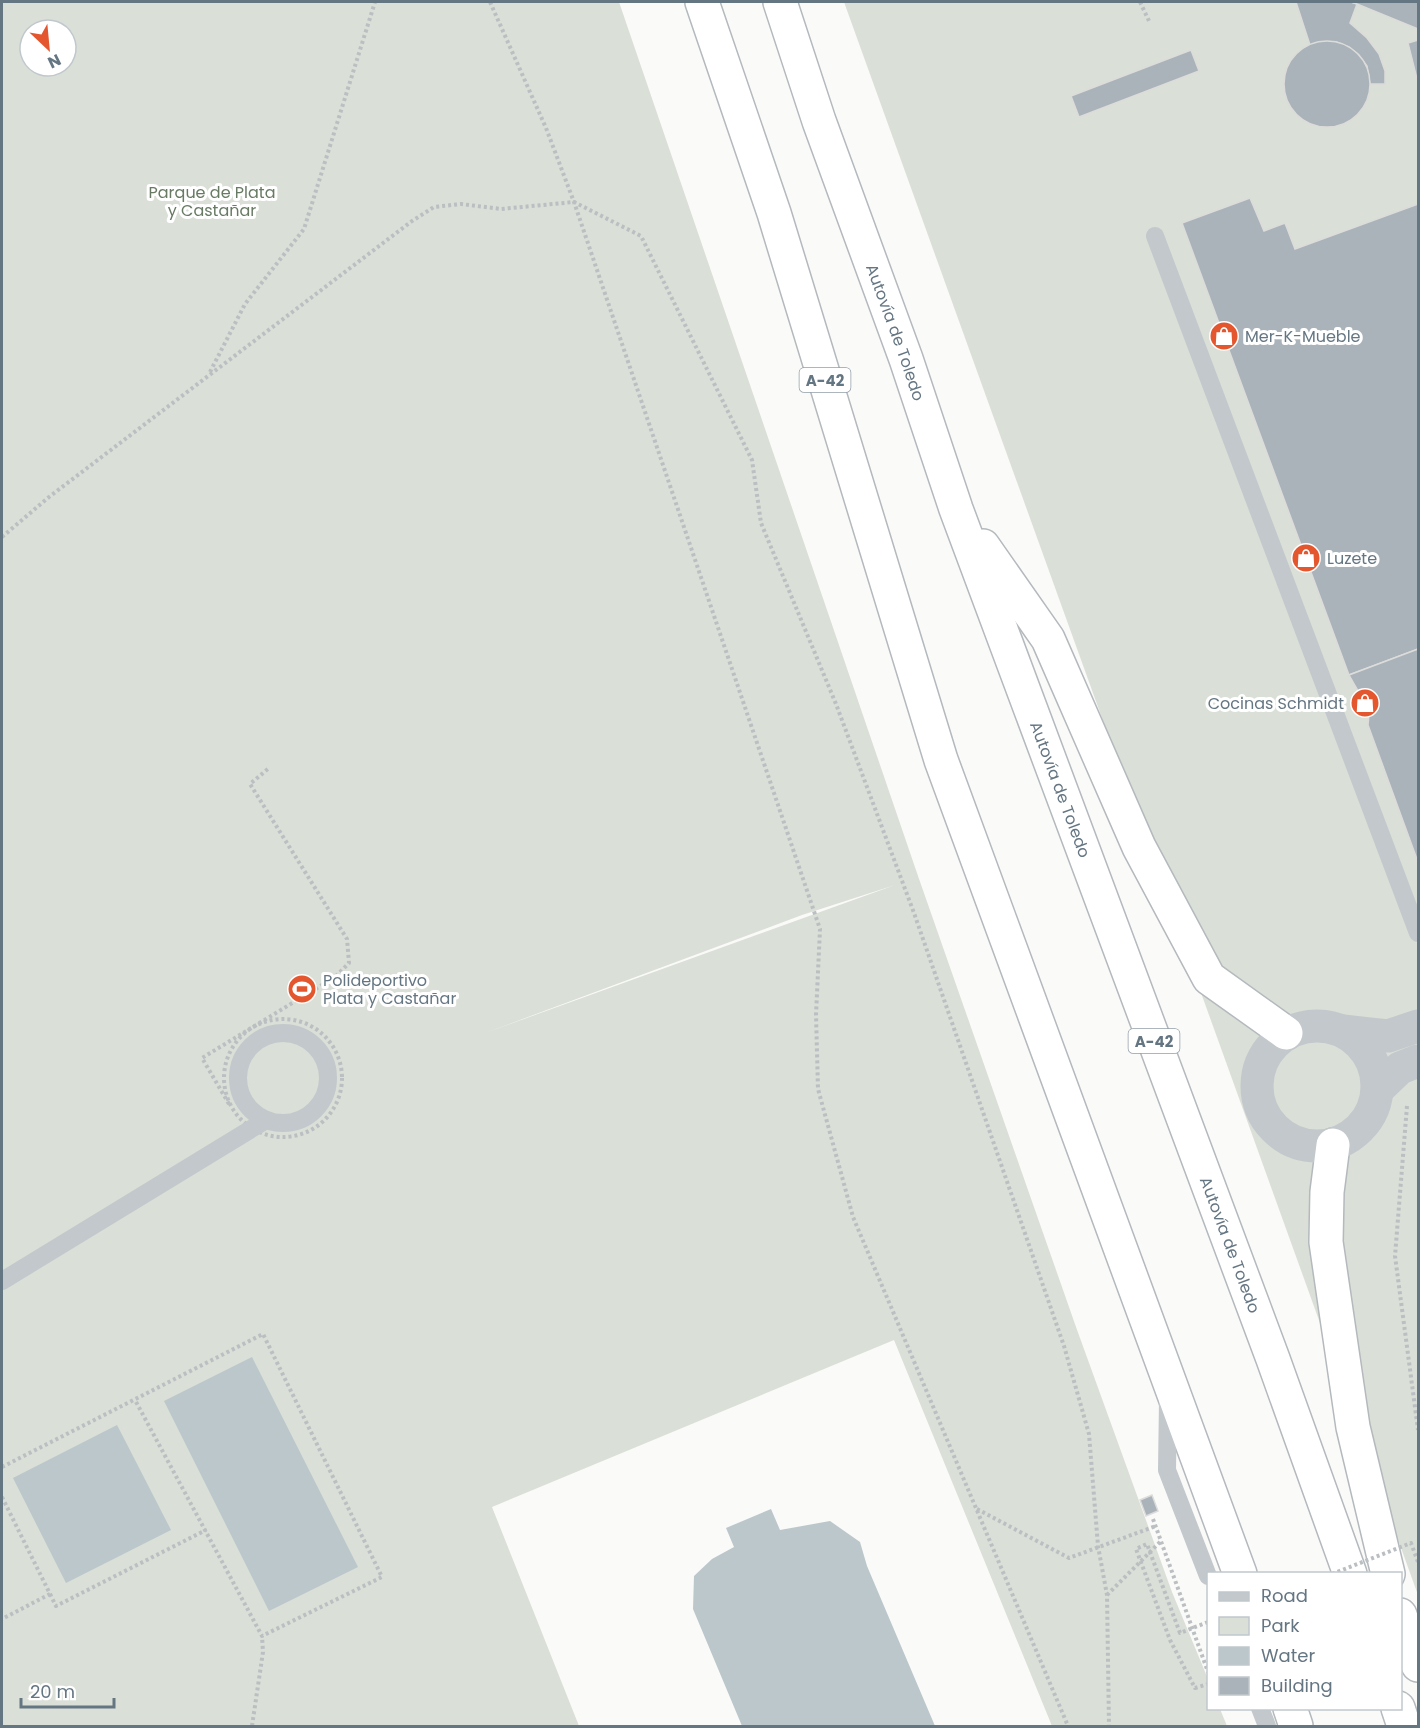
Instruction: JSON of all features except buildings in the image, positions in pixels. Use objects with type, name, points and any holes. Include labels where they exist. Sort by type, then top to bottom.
[{"type":"highway","name":"A-42","points":[[702,2],[778,224],[941,760],[1239,1572]]},
{"type":"highway","name":"Autovía de Toledo","points":[[780,2],[819,121],[906,359],[956,509],[1273,1359],[1349,1572]]},
{"type":"highway","points":[[956,509],[1048,639],[1139,847],[1209,978],[1286,1033]]},
{"type":"highway","points":[[1333,1145],[1327,1192],[1326,1242],[1353,1427],[1388,1572]]},
{"type":"highway","points":[[1402,1618],[1419,1665]]},
{"type":"highway","points":[[1291,1710],[1296,1726]]},
{"type":"highway","points":[[1399,1710],[1404,1726]]},
{"type":"street","points":[[1343,1031],[1364,1047],[1374,1068],[1378,1089],[1370,1114],[1354,1135],[1333,1145],[1313,1148],[1293,1143],[1274,1130],[1261,1108],[1256,1076],[1266,1051],[1286,1033],[1314,1025],[1388,1036],[1419,1026]]},
{"type":"street","points":[[1378,1089],[1400,1068],[1419,1061]]},
{"type":"lane","points":[[1155,236],[1419,933]]},
{"type":"lane","points":[[2,1278],[258,1124],[284,1124],[296,1122],[308,1116],[325,1096],[328,1078],[324,1058],[307,1040],[295,1034],[270,1035],[248,1049],[241,1060],[238,1086],[242,1098],[258,1124]]},
{"type":"lane","points":[[1168,1377],[1167,1470],[1207,1572]]},
{"type":"lane","points":[[1261,1710],[1267,1726]]},
{"type":"path","points":[[208,376],[245,304],[304,229],[375,2]]},
{"type":"path","points":[[490,2],[546,128],[574,202],[820,929],[816,1015],[818,1089],[853,1217],[1068,1726]]},
{"type":"path","points":[[1140,2],[1149,21]]},
{"type":"path","points":[[2,537],[208,376],[412,221],[434,207],[461,204],[501,209],[574,202],[641,236],[752,460],[761,523],[836,704],[905,891],[1064,1346],[1089,1434],[1098,1546],[1107,1596],[1109,1726]]},
{"type":"path","points":[[229,1104],[224,1088],[224,1070],[228,1054],[237,1040],[250,1029],[266,1021],[282,1019],[299,1021],[315,1028],[328,1038],[337,1053],[342,1069],[338,1102],[329,1116],[316,1128],[300,1135],[284,1138],[266,1136],[258,1124],[229,1104],[202,1058],[335,977],[349,963],[347,939],[250,784],[269,768]]},
{"type":"path","points":[[1407,1102],[1395,1256],[1419,1431]]},
{"type":"path","points":[[2,1467],[263,1334],[382,1577],[262,1636]]},
{"type":"path","points":[[135,1400],[262,1636],[263,1652],[252,1726]]},
{"type":"path","points":[[2,1497],[56,1606],[206,1530]]},
{"type":"path","points":[[976,1508],[1069,1558],[1156,1526]]},
{"type":"path","points":[[1153,1519],[1207,1667]]},
{"type":"path","points":[[1107,1596],[1161,1541]]},
{"type":"path","points":[[1337,1572],[1411,1542],[1419,1562]]},
{"type":"path","points":[[1207,1623],[1180,1633],[1147,1544],[1136,1549],[1170,1640],[1195,1688],[1207,1685]]},
{"type":"path","points":[[2,1618],[50,1594]]},
{"type":"green space","name":"Parque de Plata y Castañar","points":[[2,2],[619,2],[918,876],[1076,1327],[1172,1592],[1207,1677],[1207,1710],[1220,1710],[1227,1726],[1052,1726],[894,1340],[492,1507],[579,1726],[2,1726]],"holes":[[[895,885],[485,1033],[802,915]]]},
{"type":"green space","points":[[844,2],[1418,2],[1418,1595]]},
{"type":"water","points":[[252,1357],[358,1567],[269,1611],[164,1401]]},
{"type":"water","points":[[117,1425],[171,1530],[66,1583],[13,1478]]},
{"type":"water","points":[[771,1509],[780,1530],[830,1521],[860,1542],[867,1566],[935,1726],[742,1726],[693,1609],[694,1576],[712,1559],[734,1547],[726,1528]]},
{"type":"place","name":"Mer-K-Mueble","points":[[1224,336]]},
{"type":"place","name":"Luzete","points":[[1306,558]]},
{"type":"place","name":"Cocinas Schmidt","points":[[1365,703]]},
{"type":"place","name":"Polideportivo Plata y Castañar","points":[[302,989]]}]
